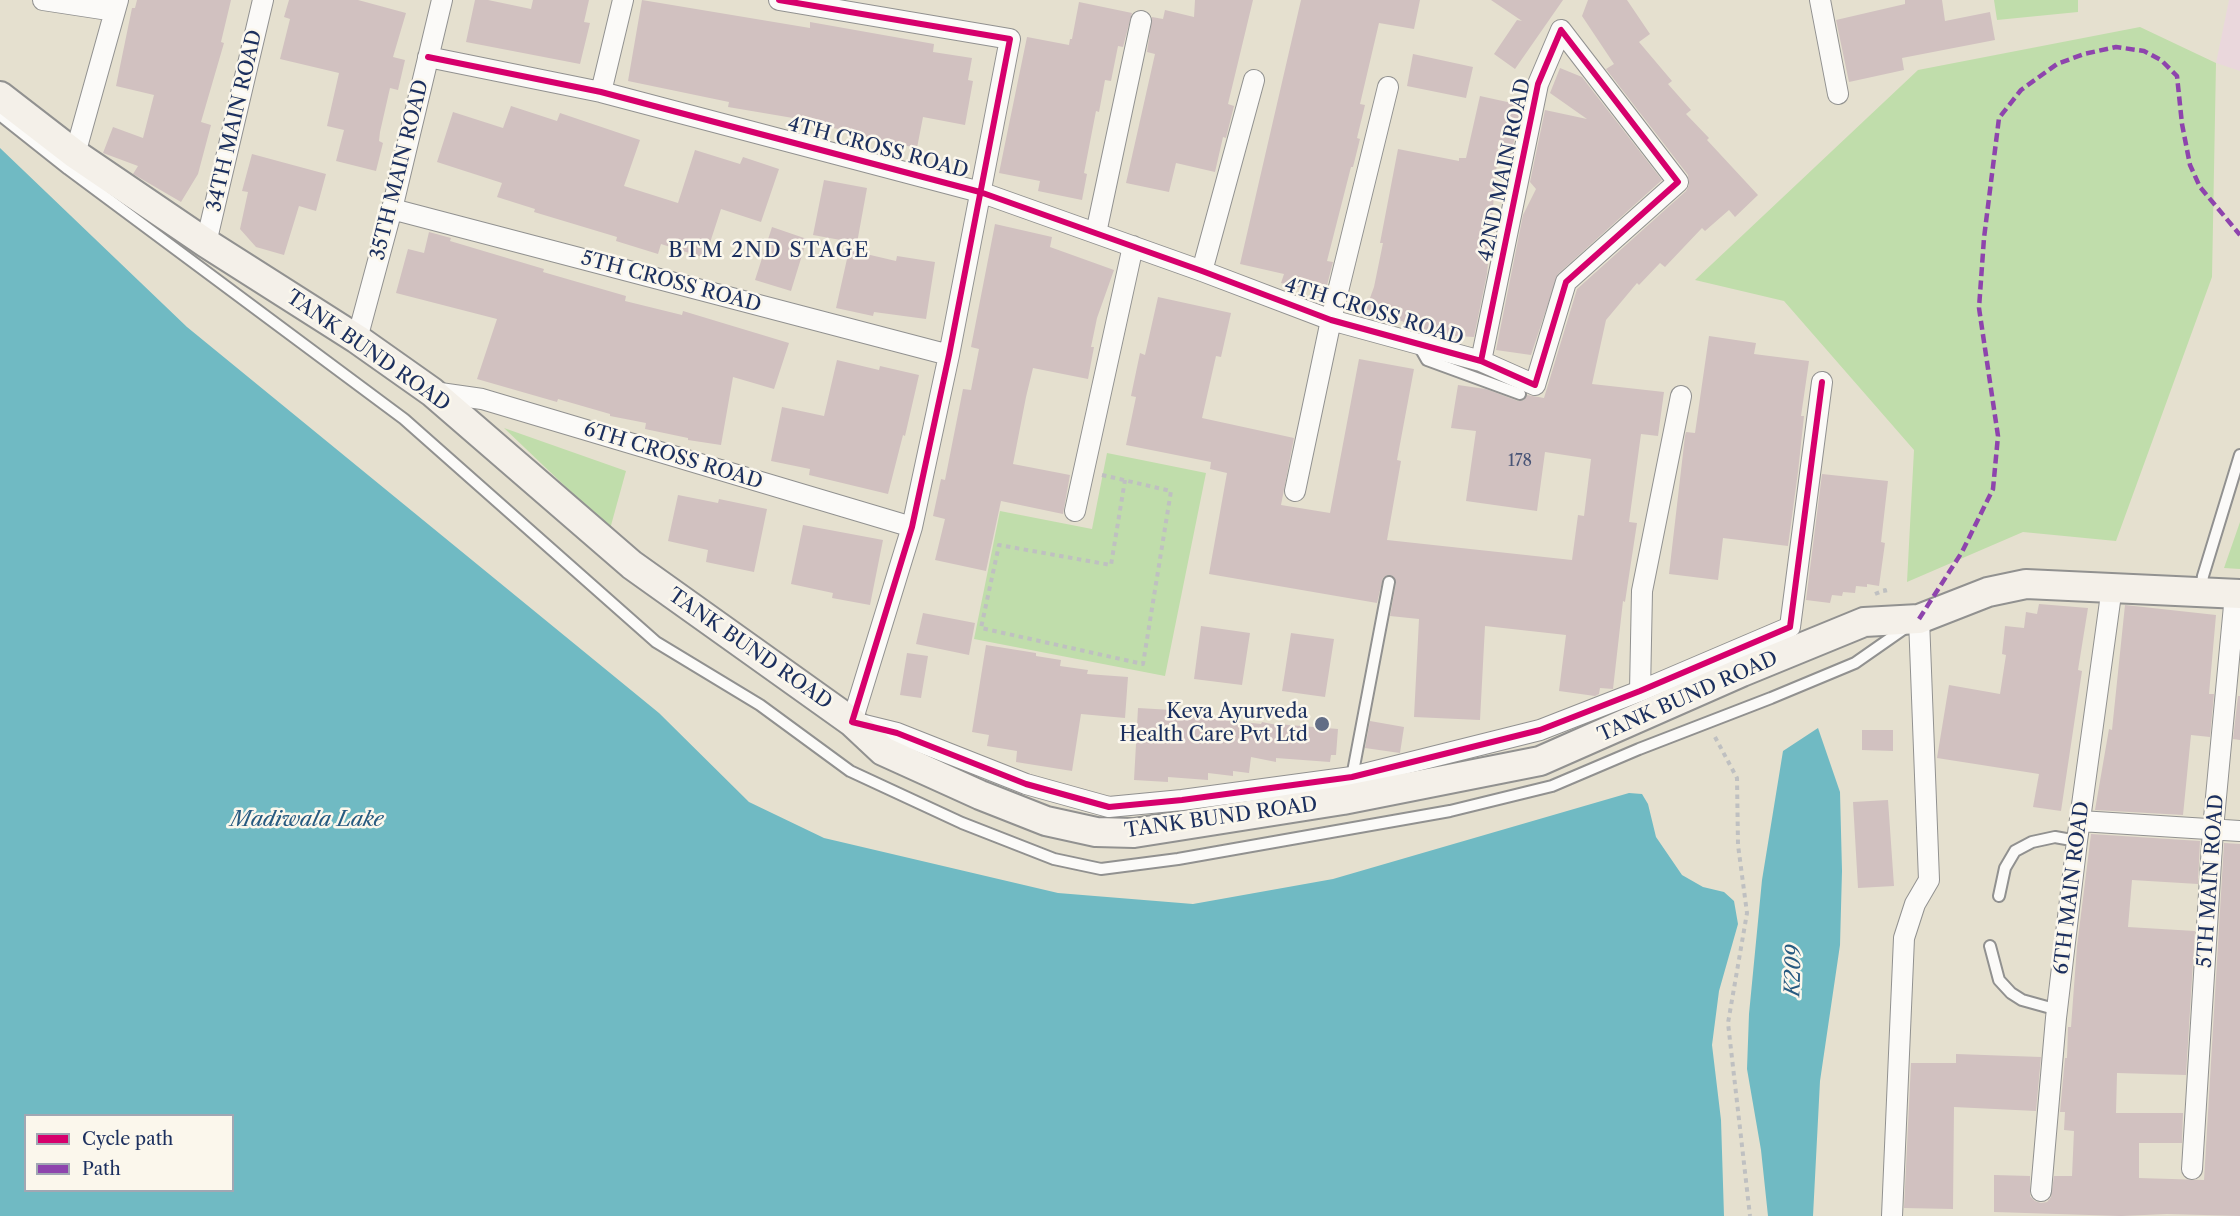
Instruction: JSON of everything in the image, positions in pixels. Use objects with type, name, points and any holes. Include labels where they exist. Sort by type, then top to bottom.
[{"type":"main road","name":"TANK BUND ROAD","points":[[0,96],[75,154],[207,243],[357,339],[432,392],[632,565],[852,722],[884,751],[1046,821],[1096,832],[1134,833],[1343,800],[1540,761],[1742,672],[1864,622],[1920,619],[1988,592],[2026,584],[2238,594]]},
{"type":"street","points":[[43,0],[116,6],[75,154]]},
{"type":"street","name":"34TH MAIN ROAD","points":[[207,243],[263,0]]},
{"type":"street","name":"35TH MAIN ROAD","points":[[357,339],[392,209],[442,0]]},
{"type":"street","points":[[601,92],[623,0]]},
{"type":"street","points":[[779,0],[811,3],[1010,39],[949,355],[912,527],[852,722],[897,733],[1026,784],[1109,807],[1182,800],[1352,777],[1540,730],[1640,691],[1790,627],[1822,382]]},
{"type":"street","points":[[1820,0],[1838,94]]},
{"type":"street","points":[[1096,233],[1141,21]]},
{"type":"street","name":"42ND MAIN ROAD","points":[[1561,30],[1678,182],[1566,282],[1535,386],[1481,361],[1538,84],[1561,30]]},
{"type":"street","name":"4TH CROSS ROAD","points":[[428,57],[601,92],[980,192],[1202,271],[1331,320],[1419,346],[1481,361]]},
{"type":"street","points":[[1202,271],[1254,80]]},
{"type":"street","points":[[1295,491],[1331,320],[1388,87]]},
{"type":"street","name":"5TH CROSS ROAD","points":[[392,209],[949,355]]},
{"type":"street","points":[[1075,511],[1133,246]]},
{"type":"street","name":"6TH CROSS ROAD","points":[[432,392],[482,399],[912,527]]},
{"type":"street","points":[[1640,691],[1642,591],[1681,396]]},
{"type":"street","name":"6TH MAIN ROAD","points":[[2042,1191],[2058,1010],[2077,841],[2112,587]]},
{"type":"street","name":"5TH MAIN ROAD","points":[[2192,1168],[2213,829],[2238,594]]},
{"type":"street","points":[[1892,1216],[1904,938],[1915,904],[1929,880],[1920,619]]},
{"type":"street","points":[[2080,821],[2240,831]]},
{"type":"lane","points":[[0,116],[404,419],[656,642],[760,705],[850,771],[962,823],[1054,859],[1101,869],[1178,859],[1450,811],[1552,786],[1639,748],[1854,663],[1920,619]]},
{"type":"lane","points":[[1419,346],[1426,360],[1520,394]]},
{"type":"lane","points":[[2201,593],[2203,576],[2240,455]]},
{"type":"lane","points":[[1352,777],[1389,582]]},
{"type":"lane","points":[[1999,896],[2005,868],[2015,851],[2032,842],[2055,837],[2077,841]]},
{"type":"lane","points":[[1990,946],[1999,980],[2011,993],[2022,1000],[2058,1010]]},
{"type":"path","points":[[1125,480],[1171,491],[1143,664],[981,628],[999,545],[1111,565],[1125,480]]},
{"type":"path","points":[[1707,723],[1737,778],[1738,845],[1747,914],[1728,1023],[1750,1216]]},
{"type":"shaded area","points":[[2229,0],[2240,0],[2240,71],[2216,63]]},
{"type":"green space","points":[[1994,0],[2078,0],[2078,12],[1997,20]]},
{"type":"green space","points":[[2140,27],[2216,63],[2212,277],[2116,541],[2023,532],[1907,582],[1914,450],[1784,301],[1695,280],[1918,70]]},
{"type":"green space","points":[[504,428],[626,471],[610,529]]},
{"type":"green space","points":[[1107,453],[1206,473],[1165,676],[974,639],[1000,511],[1092,529]]},
{"type":"green space","points":[[2240,522],[2240,569],[2224,568]]},
{"type":"water","name":"Madiwala Lake","points":[[0,148],[187,327],[659,713],[749,802],[824,838],[1058,893],[1193,904],[1333,879],[1629,793],[1642,794],[1648,804],[1656,837],[1682,875],[1703,887],[1724,892],[1734,901],[1738,924],[1719,991],[1712,1045],[1721,1120],[1724,1216],[0,1216]]},
{"type":"water","name":"K209","points":[[1818,728],[1840,792],[1842,871],[1840,945],[1820,1081],[1813,1216],[1768,1216],[1761,1150],[1747,1069],[1749,1014],[1762,880],[1783,751]]},
{"type":"building","points":[[137,0],[231,0],[221,42],[224,43],[201,122],[211,125],[198,174],[181,202],[133,174],[138,166],[103,153],[113,127],[143,138],[154,95],[116,86],[132,8],[135,8]]},
{"type":"building","points":[[289,0],[358,0],[406,13],[393,57],[405,60],[398,90],[390,88],[380,132],[379,141],[383,143],[376,171],[336,161],[344,130],[327,126],[339,73],[280,59],[290,19],[284,17]]},
{"type":"building","points":[[475,0],[488,0],[531,9],[533,0],[589,0],[584,22],[590,23],[580,64],[466,42]]},
{"type":"building","points":[[642,0],[810,28],[810,22],[934,44],[933,52],[972,58],[968,80],[973,81],[965,125],[923,117],[917,148],[855,135],[856,132],[792,121],[793,118],[728,107],[729,102],[628,81]]},
{"type":"building","points":[[1195,0],[1253,0],[1228,104],[1234,106],[1226,138],[1223,137],[1215,172],[1176,163],[1169,192],[1126,183],[1155,54],[1147,52],[1152,17],[1163,19],[1165,10],[1194,17]]},
{"type":"building","points":[[1301,0],[1420,0],[1414,29],[1379,23],[1360,104],[1365,105],[1357,138],[1360,139],[1327,261],[1333,262],[1325,293],[1281,283],[1284,274],[1240,264]]},
{"type":"building","points":[[1491,0],[1563,0],[1515,69],[1494,54],[1517,20],[1522,21]]},
{"type":"building","points":[[1588,0],[1627,0],[1650,34],[1639,42],[1672,81],[1668,84],[1691,110],[1686,114],[1758,195],[1735,217],[1729,210],[1705,231],[1702,228],[1665,267],[1660,263],[1639,285],[1637,283],[1606,320],[1592,384],[1664,392],[1658,436],[1641,434],[1629,522],[1637,523],[1625,602],[1623,601],[1613,689],[1600,688],[1599,694],[1595,696],[1559,691],[1566,635],[1485,626],[1480,720],[1414,717],[1419,619],[1390,616],[1396,583],[1393,576],[1387,575],[1383,578],[1377,603],[1209,574],[1227,473],[1210,469],[1211,462],[1126,445],[1136,397],[1131,396],[1140,353],[1145,355],[1158,297],[1231,313],[1221,357],[1216,356],[1202,418],[1294,438],[1281,505],[1330,513],[1359,359],[1414,369],[1397,460],[1401,461],[1387,540],[1572,560],[1578,515],[1584,516],[1591,459],[1545,452],[1537,511],[1466,501],[1476,431],[1451,428],[1458,385],[1486,389],[1518,401],[1524,400],[1527,395],[1544,398],[1577,289],[1686,191],[1689,185],[1688,175],[1606,69],[1614,64],[1582,16]]},
{"type":"building","points":[[1905,0],[1942,0],[1945,21],[1990,12],[1995,40],[1902,58],[1904,70],[1849,82],[1836,20],[1905,4]]},
{"type":"building","points":[[1079,2],[1132,13],[1123,47],[1118,46],[1111,81],[1105,80],[1099,112],[1096,111],[1084,173],[1087,174],[1082,200],[1038,191],[1040,181],[999,173],[1027,37],[1069,45]]},
{"type":"building","points":[[1413,54],[1473,67],[1466,98],[1407,86]]},
{"type":"building","points":[[1560,68],[1582,77],[1662,180],[1558,274],[1531,355],[1496,350],[1523,215],[1536,189],[1530,182],[1545,110],[1587,119],[1550,93]]},
{"type":"building","points":[[1480,96],[1521,105],[1511,156],[1499,140],[1487,274],[1474,337],[1442,335],[1366,309],[1374,287],[1383,243],[1380,243],[1398,149],[1459,161],[1459,158],[1466,158]]},
{"type":"building","points":[[511,106],[557,121],[560,113],[640,140],[624,186],[678,203],[695,150],[740,164],[743,157],[779,169],[761,222],[721,209],[705,258],[661,244],[658,254],[616,241],[617,237],[534,212],[535,209],[497,197],[502,183],[437,162],[453,112],[503,128]]},
{"type":"building","points":[[252,154],[326,174],[316,211],[299,206],[284,255],[256,247],[240,229],[248,192],[242,191]]},
{"type":"building","points":[[824,180],[867,188],[857,243],[813,235]]},
{"type":"building","points":[[995,224],[1052,237],[1050,247],[1114,270],[1097,318],[1088,379],[1033,368],[1026,397],[1013,464],[1070,475],[1063,514],[1001,501],[986,571],[935,560],[945,519],[933,516],[941,479],[945,480],[963,389],[971,390],[979,349],[971,347]]},
{"type":"building","points":[[772,227],[807,239],[791,291],[755,280]]},
{"type":"building","points":[[429,232],[451,238],[450,241],[544,269],[543,272],[626,296],[625,301],[682,315],[683,311],[789,343],[774,389],[733,377],[721,445],[688,440],[688,438],[645,429],[646,423],[610,416],[610,414],[558,399],[557,402],[477,379],[497,319],[396,293],[408,249],[424,253]]},
{"type":"building","points":[[849,250],[896,261],[897,256],[935,262],[926,319],[874,312],[873,316],[836,308]]},
{"type":"building","points":[[1709,336],[1756,343],[1754,354],[1809,361],[1788,546],[1723,538],[1718,580],[1669,574],[1685,436],[1686,432],[1695,433]]},
{"type":"building","points":[[837,360],[879,370],[880,366],[919,375],[905,436],[903,435],[888,494],[809,475],[810,469],[771,461],[782,407],[824,416]]},
{"type":"building","points":[[1822,474],[1888,481],[1881,542],[1885,543],[1879,586],[1867,584],[1867,587],[1856,586],[1855,593],[1843,592],[1842,596],[1832,595],[1830,603],[1806,600]]},
{"type":"building","points":[[678,495],[718,503],[719,499],[767,509],[754,572],[706,562],[708,550],[668,541]]},
{"type":"building","points":[[803,525],[883,540],[870,605],[832,598],[833,593],[791,584]]},
{"type":"building","points":[[2039,604],[2088,608],[2078,670],[2082,671],[2061,811],[2033,807],[2039,774],[1937,758],[1949,685],[2000,694],[2006,655],[2002,654],[2005,626],[2024,628],[2026,612],[2037,614]]},
{"type":"building","points":[[2125,605],[2216,615],[2209,694],[2214,694],[2210,737],[2191,735],[2183,815],[2095,810],[2109,729],[2112,730]]},
{"type":"building","points":[[923,613],[975,623],[969,655],[916,644]]},
{"type":"building","points":[[1201,626],[1250,633],[1242,685],[1194,679]]},
{"type":"building","points":[[1291,633],[1334,639],[1325,697],[1282,691]]},
{"type":"building","points":[[986,645],[1036,653],[1036,656],[1061,660],[1060,666],[1088,670],[1087,674],[1128,677],[1125,718],[1081,714],[1072,771],[1016,762],[1017,751],[987,746],[989,735],[972,732]]},
{"type":"building","points":[[907,653],[928,656],[921,698],[900,695]]},
{"type":"building","points":[[2238,696],[2240,696],[2240,740],[2233,739]]},
{"type":"building","points":[[1138,708],[1172,710],[1172,714],[1261,724],[1262,722],[1338,729],[1336,755],[1331,755],[1330,762],[1276,758],[1276,762],[1251,757],[1249,773],[1233,771],[1233,776],[1208,773],[1208,780],[1168,777],[1168,782],[1134,780]]},
{"type":"building","points":[[1370,721],[1404,727],[1400,753],[1365,748]]},
{"type":"building","points":[[1862,730],[1893,730],[1893,751],[1862,750]]},
{"type":"building","points":[[1888,800],[1894,886],[1858,888],[1853,802]]},
{"type":"building","points":[[2091,834],[2200,841],[2198,884],[2132,880],[2128,927],[2195,931],[2186,1075],[2117,1073],[2116,1113],[2183,1113],[2182,1143],[2139,1143],[2139,1178],[2204,1180],[2224,843],[2240,844],[2240,1216],[2167,1214],[2121,1216],[1994,1212],[1994,1175],[2030,1176],[2030,1196],[2041,1203],[2047,1202],[2051,1197],[2054,1176],[2072,1176],[2074,1131],[2064,1130],[2065,1112],[2060,1112]]},
{"type":"building","points":[[1956,1054],[2041,1057],[2036,1111],[1954,1107],[1953,1209],[1904,1208],[1911,1063],[1956,1063]]},
{"type":"marked path","points":[[1919,619],[1962,552],[1993,489],[1998,436],[1979,308],[1984,238],[1999,118],[2021,90],[2057,64],[2084,54],[2116,47],[2144,51],[2161,60],[2177,76],[2182,124],[2190,165],[2200,187],[2240,235]]},
{"type":"cycle path","points":[[779,0],[1010,39],[949,355],[912,527],[852,722],[897,733],[1026,784],[1109,807],[1182,800],[1352,777],[1540,730],[1640,691],[1790,627],[1822,382]]},
{"type":"cycle path","points":[[428,57],[601,92],[980,192],[1202,271],[1331,320],[1481,361],[1535,385],[1566,282],[1678,182],[1561,30],[1538,84],[1481,361]]},
{"type":"place","name":"Keva Ayurveda Health Care Pvt Ltd","points":[[1322,724]]},
{"type":"district","name":"BTM 2ND STAGE","points":[[769,251]]}]
